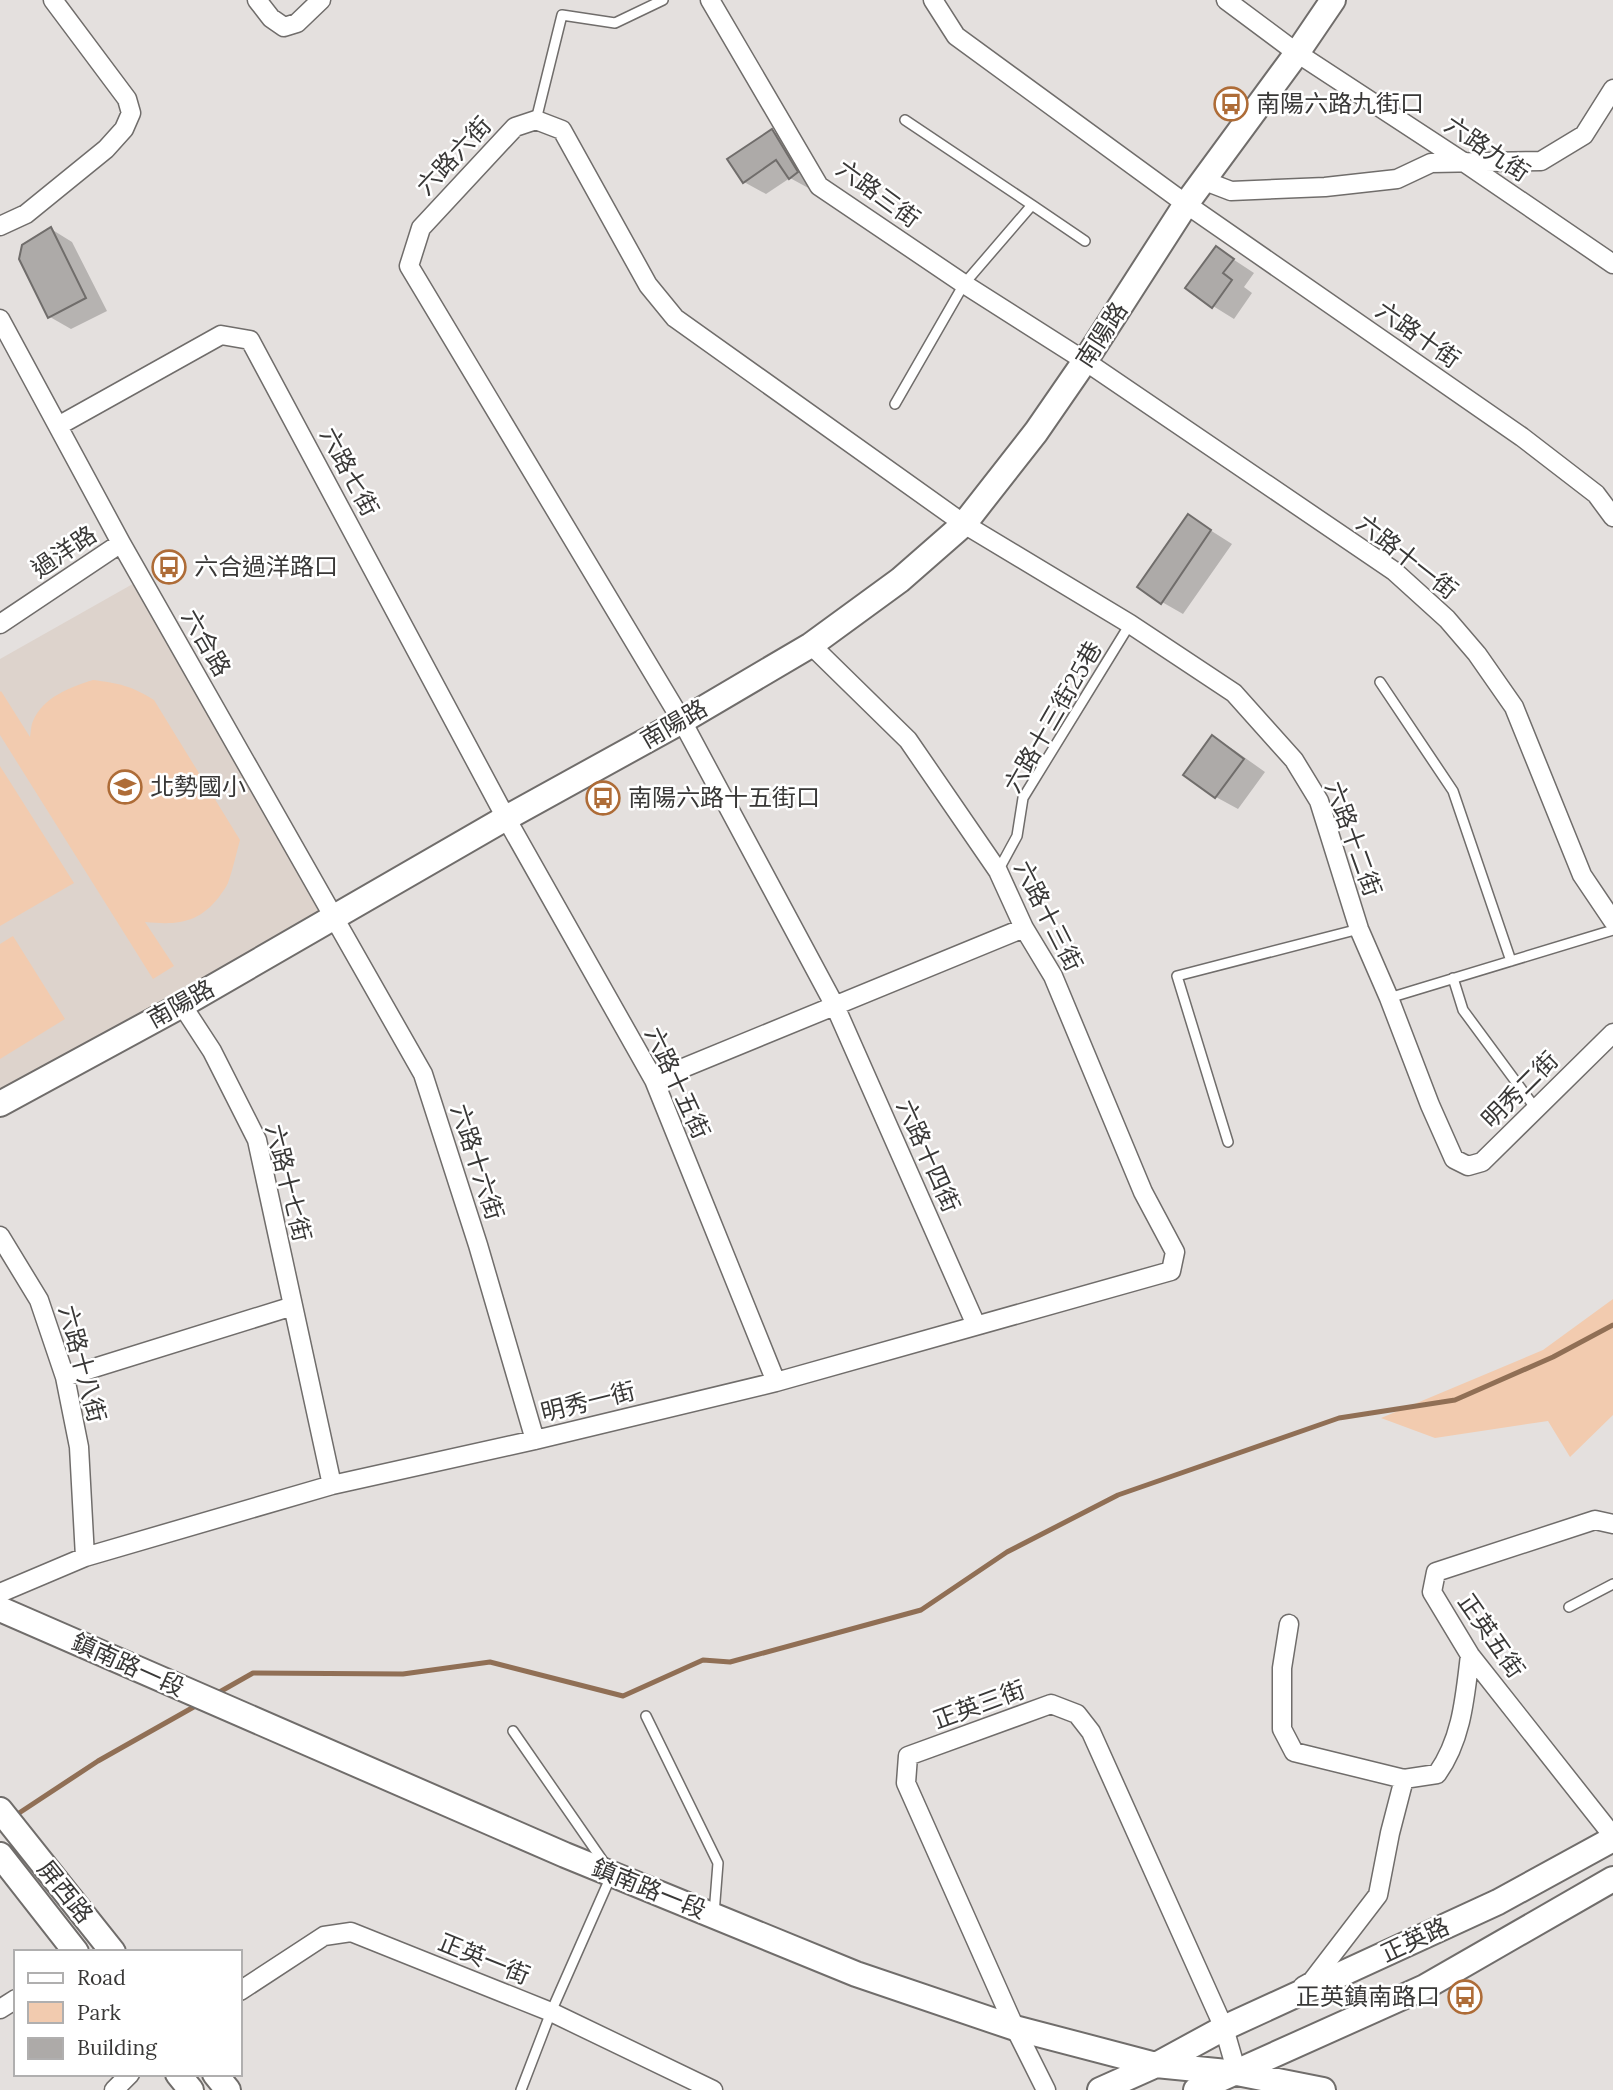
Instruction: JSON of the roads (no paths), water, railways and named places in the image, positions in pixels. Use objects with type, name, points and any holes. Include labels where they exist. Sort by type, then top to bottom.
[{"type":"street","points":[[0,226],[26,214],[106,149],[124,129],[131,113],[127,99],[53,0]]},
{"type":"street","points":[[257,0],[271,18],[284,27],[298,23],[321,0]]},
{"type":"street","name":"六路三街","points":[[710,0],[819,186],[964,284],[1085,361]]},
{"type":"street","points":[[933,0],[956,36],[1186,204]]},
{"type":"street","name":"六路九街","points":[[1226,0],[1297,53],[1613,264]]},
{"type":"street","name":"南陽路","points":[[0,1104],[182,1005],[506,818],[682,721],[811,645],[900,580],[964,524],[1036,432],[1186,204],[1334,0]]},
{"type":"street","points":[[1205,181],[1231,191],[1325,187],[1397,179],[1431,163],[1541,161],[1584,135],[1613,89]]},
{"type":"street","points":[[536,120],[562,130],[648,285],[675,318],[964,524]]},
{"type":"street","name":"六路六街","points":[[536,120],[515,127],[421,228],[409,266],[682,721]]},
{"type":"street","name":"六路十街","points":[[1186,204],[1522,437],[1596,494],[1613,517]]},
{"type":"street","name":"六合路","points":[[0,319],[121,543],[334,916]]},
{"type":"street","name":"六路七街","points":[[58,426],[221,335],[250,340],[506,818]]},
{"type":"street","name":"六路十一街","points":[[1085,361],[1394,571],[1447,619],[1477,654],[1514,708],[1582,875],[1613,920]]},
{"type":"street","name":"六路十二街","points":[[964,524],[1130,624],[1234,694],[1294,760],[1319,801],[1359,929],[1454,1159]]},
{"type":"street","name":"過洋路","points":[[0,624],[121,543]]},
{"type":"street","name":"六路十三街","points":[[811,645],[908,740],[998,871],[1024,928],[1053,976],[1143,1192],[1175,1252]]},
{"type":"street","name":"六路十四街","points":[[682,721],[835,1006],[976,1325]]},
{"type":"street","name":"六路十五街","points":[[506,818],[654,1080],[776,1382]]},
{"type":"street","name":"六路十六街","points":[[334,916],[423,1074],[478,1245],[535,1440]]},
{"type":"street","points":[[654,1080],[1024,928]]},
{"type":"street","name":"六路十七街","points":[[182,1005],[212,1051],[257,1140],[332,1485]]},
{"type":"street","name":"明秀二街","points":[[1454,1159],[1468,1166],[1482,1162],[1613,1033]]},
{"type":"street","name":"六路十八街","points":[[0,1236],[39,1300],[65,1377],[79,1447],[85,1557]]},
{"type":"street","name":"明秀一街","points":[[0,1593],[85,1557],[332,1485],[776,1382],[1171,1271],[1175,1252]]},
{"type":"street","points":[[65,1377],[292,1306]]},
{"type":"street","name":"正英五街","points":[[1613,1524],[1595,1520],[1436,1572],[1432,1592],[1470,1655],[1613,1837]]},
{"type":"street","name":"鎮南路一段","points":[[0,1609],[612,1874],[856,1974],[1015,2028],[1156,2065],[1237,2073],[1323,2090]]},
{"type":"street","points":[[1289,1624],[1282,1668],[1282,1729],[1294,1752],[1404,1779],[1437,1774],[1448,1759],[1462,1719],[1470,1655]]},
{"type":"street","name":"正英三街","points":[[1046,2090],[1015,2028],[906,1783],[908,1756],[1051,1704],[1077,1714],[1091,1732],[1224,2028],[1237,2073]]},
{"type":"street","points":[[1224,2028],[1312,1981],[1378,1895],[1404,1779]]},
{"type":"street","name":"屏西路","points":[[0,1810],[111,1950]]},
{"type":"street","name":"正英路","points":[[1100,2090],[1156,2065],[1224,2028],[1498,1902],[1613,1837]]},
{"type":"street","name":"屏西路","points":[[0,1855],[74,1950]]},
{"type":"street","name":"正英路","points":[[1196,2090],[1425,1987],[1613,1879]]},
{"type":"street","name":"正英一街","points":[[242,1990],[324,1936],[351,1932],[551,2012],[713,2090]]},
{"type":"street","points":[[114,2090],[128,2076]]},
{"type":"street","points":[[180,2076],[191,2090]]},
{"type":"street","points":[[217,2076],[228,2090]]},
{"type":"lane","points":[[536,120],[562,15],[615,23],[663,0]]},
{"type":"lane","points":[[905,120],[1084,241]]},
{"type":"lane","points":[[895,404],[964,284],[1032,205]]},
{"type":"lane","name":"六路十三街25巷","points":[[998,871],[1017,836],[1023,798],[1130,624]]},
{"type":"lane","points":[[1380,682],[1453,791],[1511,961]]},
{"type":"lane","points":[[1228,1142],[1177,976],[1359,929]]},
{"type":"lane","points":[[1389,998],[1613,930]]},
{"type":"lane","points":[[1453,978],[1463,1010],[1536,1109]]},
{"type":"lane","points":[[1569,1607],[1613,1584]]},
{"type":"lane","points":[[646,1716],[718,1863],[713,1916]]},
{"type":"lane","points":[[513,1731],[612,1874],[551,2012],[521,2090]]},
{"type":"waterway","points":[[216,1694],[253,1673],[403,1674],[490,1662],[623,1696],[703,1660],[730,1662],[921,1610],[1007,1552],[1118,1495],[1339,1418],[1455,1400],[1553,1357],[1613,1325]]},
{"type":"waterway","points":[[13,1817],[98,1761],[199,1704]]},
{"type":"place","name":"南陽六路九街口","points":[[1231,104]]},
{"type":"place","name":"六合過洋路口","points":[[169,567]]},
{"type":"place","name":"北勢國小","points":[[125,787]]},
{"type":"place","name":"南陽六路十五街口","points":[[603,798]]},
{"type":"place","name":"正英鎮南路口","points":[[1465,1997]]}]
